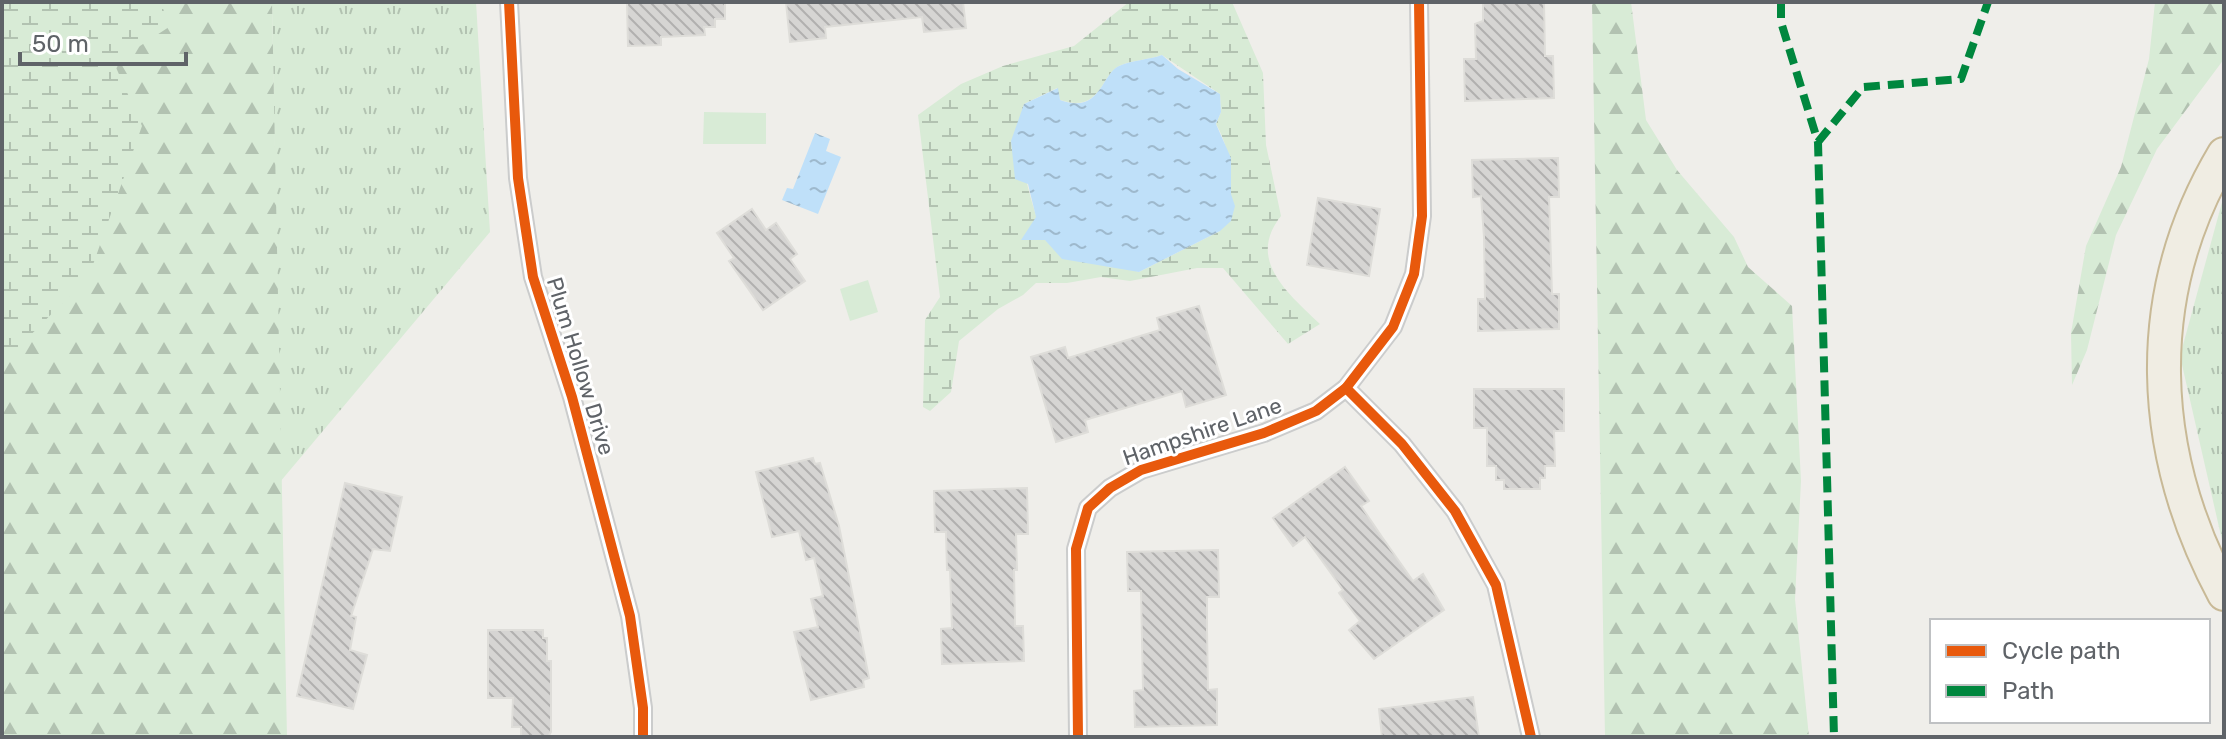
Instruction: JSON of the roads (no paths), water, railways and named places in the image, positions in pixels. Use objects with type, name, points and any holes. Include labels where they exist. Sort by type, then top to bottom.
[{"type":"highway","points":[[2224,154],[2200,198],[2177,265],[2166,324],[2163,376],[2164,411],[2174,469],[2194,530],[2224,594]]},
{"type":"street","name":"Plum Hollow Drive","points":[[509,2],[509,66],[518,178],[533,277],[572,397],[630,616],[643,708],[643,737]]},
{"type":"street","name":"Hampshire Lane","points":[[1078,737],[1076,549],[1088,508],[1110,488],[1141,470],[1264,433],[1316,411],[1346,388],[1393,327],[1414,274],[1422,216],[1419,2]]},
{"type":"street","points":[[1346,388],[1402,444],[1455,511],[1496,585],[1531,737]]},
{"type":"water","points":[[1162,55],[1178,69],[1220,94],[1221,112],[1216,124],[1231,158],[1231,194],[1235,206],[1231,221],[1220,231],[1139,272],[1062,259],[1045,240],[1021,240],[1036,217],[1028,184],[1015,179],[1011,141],[1024,104],[1058,88],[1060,100],[1084,102],[1098,92],[1119,66]]},
{"type":"water","points":[[815,133],[830,139],[826,151],[841,157],[818,214],[782,200],[787,188],[793,189]]}]
